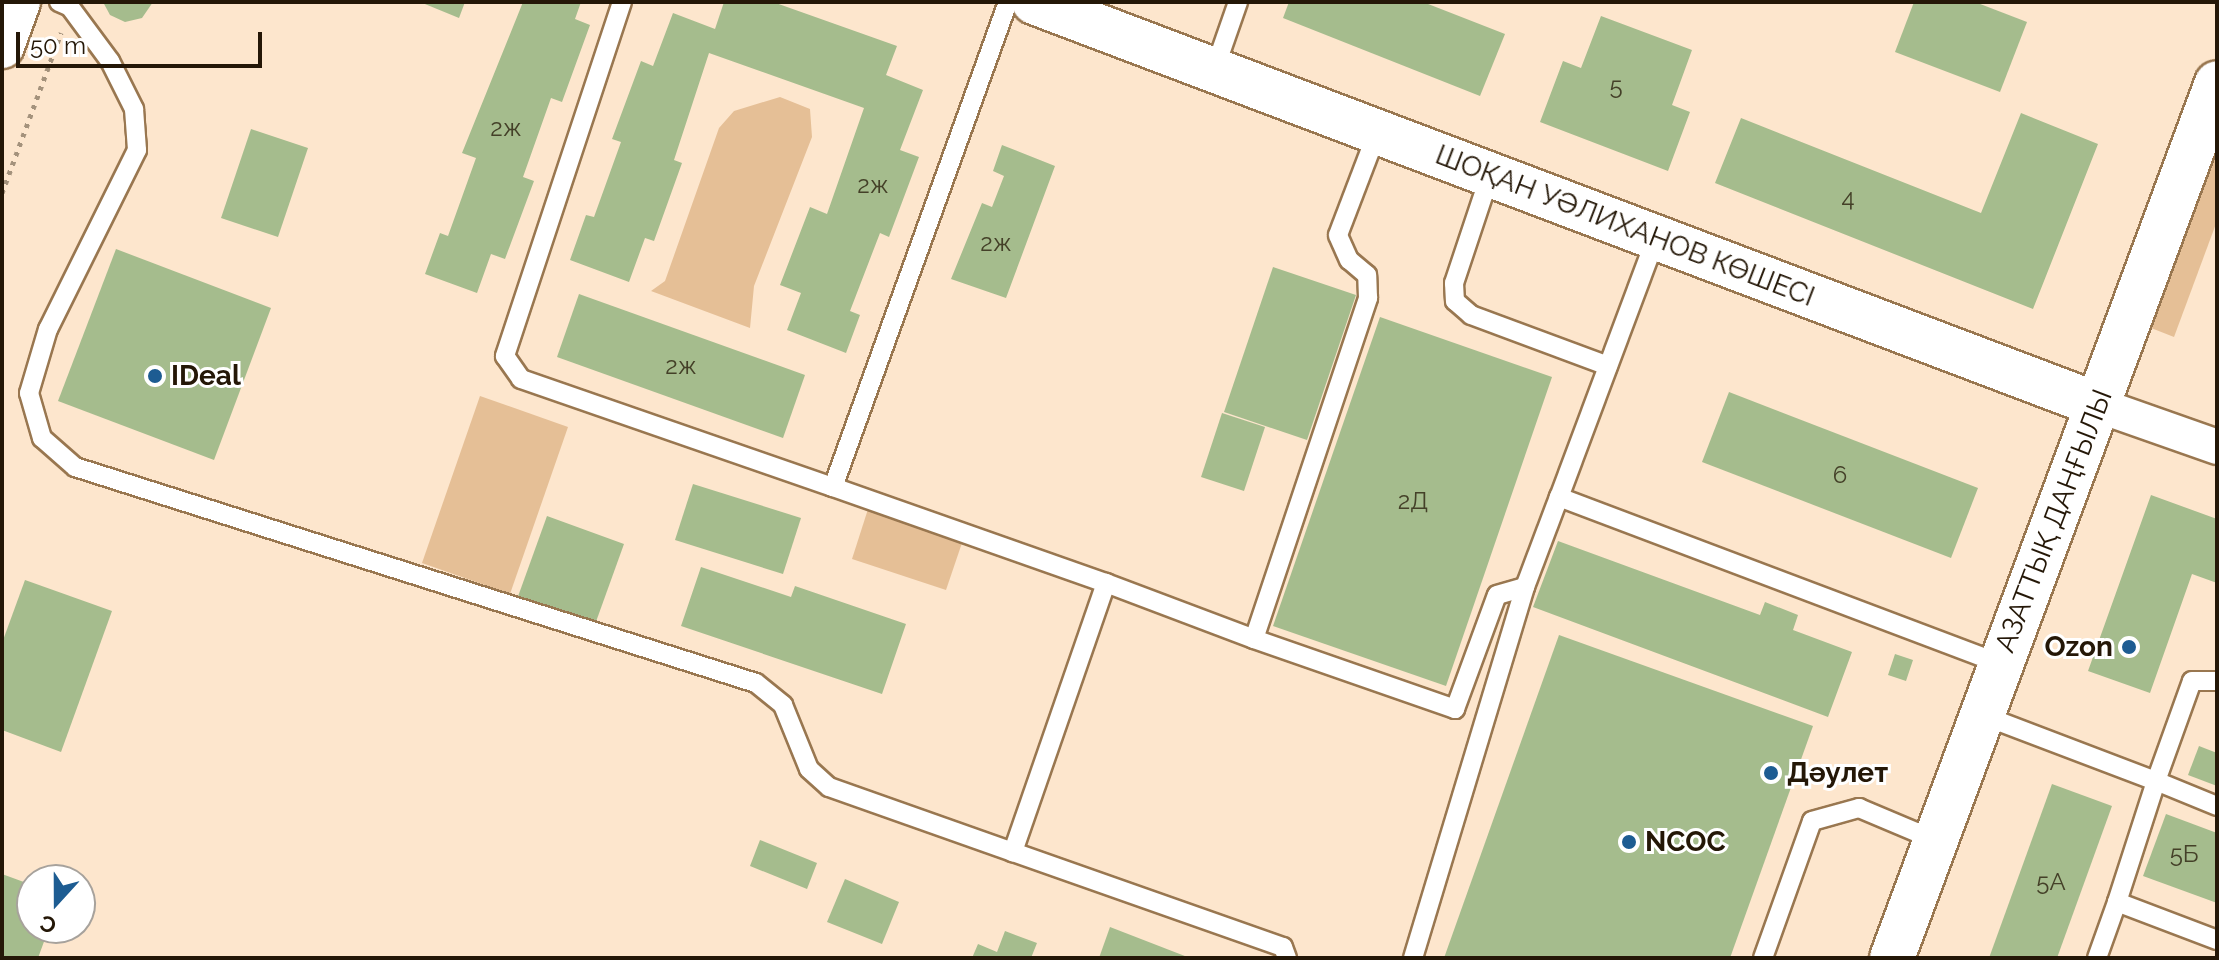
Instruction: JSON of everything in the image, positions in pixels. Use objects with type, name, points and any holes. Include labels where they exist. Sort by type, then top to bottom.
[{"type":"street","points":[[2,46],[18,2]]},
{"type":"street","name":"ШОҚАН УӘЛИХАНОВ КӨШЕСІ","points":[[1034,2],[2098,405],[2217,447]]},
{"type":"street","name":"АЗАТТЫҚ ДАҢҒЫЛЫ","points":[[1892,958],[2217,83]]},
{"type":"lane","points":[[622,2],[505,356],[521,379],[1106,583],[1254,639],[1455,709],[1497,595],[1525,587]]},
{"type":"lane","points":[[833,487],[1008,2]]},
{"type":"lane","points":[[1214,71],[1238,2]]},
{"type":"lane","points":[[64,4],[110,61],[134,109],[137,150],[48,329],[29,393],[42,438],[75,467],[756,683],[783,705],[809,769],[829,787],[1283,947],[1287,958]]},
{"type":"lane","points":[[1254,639],[1368,298],[1367,275],[1349,260],[1338,235],[1377,132]]},
{"type":"lane","points":[[1490,175],[1454,283],[1455,301],[1471,315],[1608,366]]},
{"type":"lane","points":[[1413,958],[1525,587],[1656,238]]},
{"type":"lane","points":[[1559,497],[2001,664]]},
{"type":"lane","points":[[1013,852],[1106,583]]},
{"type":"lane","points":[[2097,958],[2192,681],[2217,681]]},
{"type":"lane","points":[[1982,715],[2217,806]]},
{"type":"lane","points":[[1763,958],[1812,821],[1859,808],[1937,841]]},
{"type":"lane","points":[[2117,902],[2217,940]]},
{"type":"path","points":[[2,193],[64,4]]},
{"type":"shaded area","points":[[780,97],[810,109],[812,137],[754,286],[750,328],[651,291],[665,281],[719,128],[734,111]]},
{"type":"shaded area","points":[[2217,132],[2217,221],[2174,337],[2146,326]]},
{"type":"shaded area","points":[[480,396],[568,427],[510,594],[422,563]]},
{"type":"shaded area","points":[[869,506],[964,537],[946,590],[852,559]]},
{"type":"building","points":[[103,2],[153,2],[142,18],[125,22],[110,15]]},
{"type":"building","points":[[420,2],[465,2],[459,18]]},
{"type":"building","points":[[523,2],[581,2],[575,19],[590,25],[562,102],[551,98],[523,177],[534,181],[505,259],[491,254],[477,293],[425,274],[440,233],[448,236],[476,158],[462,153]]},
{"type":"building","points":[[724,2],[773,2],[897,46],[886,75],[923,90],[900,150],[919,157],[889,237],[880,233],[850,311],[860,315],[846,353],[787,330],[801,293],[780,285],[810,207],[827,214],[864,108],[709,53],[674,160],[682,163],[654,241],[645,238],[629,282],[570,260],[586,215],[594,217],[621,142],[612,139],[641,61],[653,66],[673,13],[715,29]]},
{"type":"building","points":[[1289,2],[1423,2],[1505,34],[1480,96],[1283,18]]},
{"type":"building","points":[[1914,2],[1975,2],[2027,22],[2000,92],[1895,52]]},
{"type":"building","points":[[1601,16],[1692,50],[1672,105],[1690,112],[1668,171],[1540,122],[1563,61],[1581,68]]},
{"type":"building","points":[[2021,113],[2098,144],[2033,309],[1715,183],[1741,118],[1981,213]]},
{"type":"building","points":[[251,129],[308,148],[278,237],[221,218]]},
{"type":"building","points":[[1002,145],[1055,166],[1006,298],[951,279],[982,203],[992,207],[1004,176],[993,171]]},
{"type":"building","points":[[116,249],[271,308],[214,460],[58,401]]},
{"type":"building","points":[[1273,267],[1356,295],[1307,440],[1224,412]]},
{"type":"building","points":[[579,294],[805,375],[783,438],[557,357]]},
{"type":"building","points":[[1380,317],[1552,377],[1446,686],[1273,626]]},
{"type":"building","points":[[1729,392],[1978,488],[1951,558],[1702,462]]},
{"type":"building","points":[[1222,413],[1265,427],[1244,491],[1201,477]]},
{"type":"building","points":[[693,484],[801,518],[783,574],[675,540]]},
{"type":"building","points":[[2151,495],[2217,519],[2217,583],[2192,574],[2150,693],[2088,671]]},
{"type":"building","points":[[547,516],[624,544],[593,630],[516,602]]},
{"type":"building","points":[[1558,541],[1760,615],[1765,602],[1798,615],[1793,630],[1852,652],[1828,717],[1533,607]]},
{"type":"building","points":[[701,567],[791,597],[795,586],[906,624],[882,694],[681,626]]},
{"type":"building","points":[[25,580],[112,611],[61,752],[2,730],[2,643]]},
{"type":"building","name":"NCOC","points":[[1559,635],[1813,726],[1730,958],[1444,958]]},
{"type":"building","points":[[1895,654],[1913,660],[1906,681],[1888,675]]},
{"type":"building","points":[[2199,746],[2217,753],[2217,786],[2188,775]]},
{"type":"building","points":[[2052,784],[2112,806],[2057,958],[1989,958]]},
{"type":"building","points":[[2166,814],[2217,833],[2217,903],[2143,876]]},
{"type":"building","points":[[760,840],[817,863],[807,889],[750,866]]},
{"type":"building","points":[[2,874],[16,879],[16,944],[43,944],[38,958],[2,958]]},
{"type":"building","points":[[845,879],[899,902],[882,944],[827,922]]},
{"type":"building","points":[[1110,927],[1190,958],[1099,958]]},
{"type":"building","points":[[1005,931],[1037,943],[1031,958],[972,958],[978,944],[997,952]]},
{"type":"place","name":"IDeal","points":[[155,376]]},
{"type":"place","name":"Ozon","points":[[2129,647]]},
{"type":"place","name":"Дәулет","points":[[1771,773]]},
{"type":"place","name":"NCOC","points":[[1629,842]]}]
